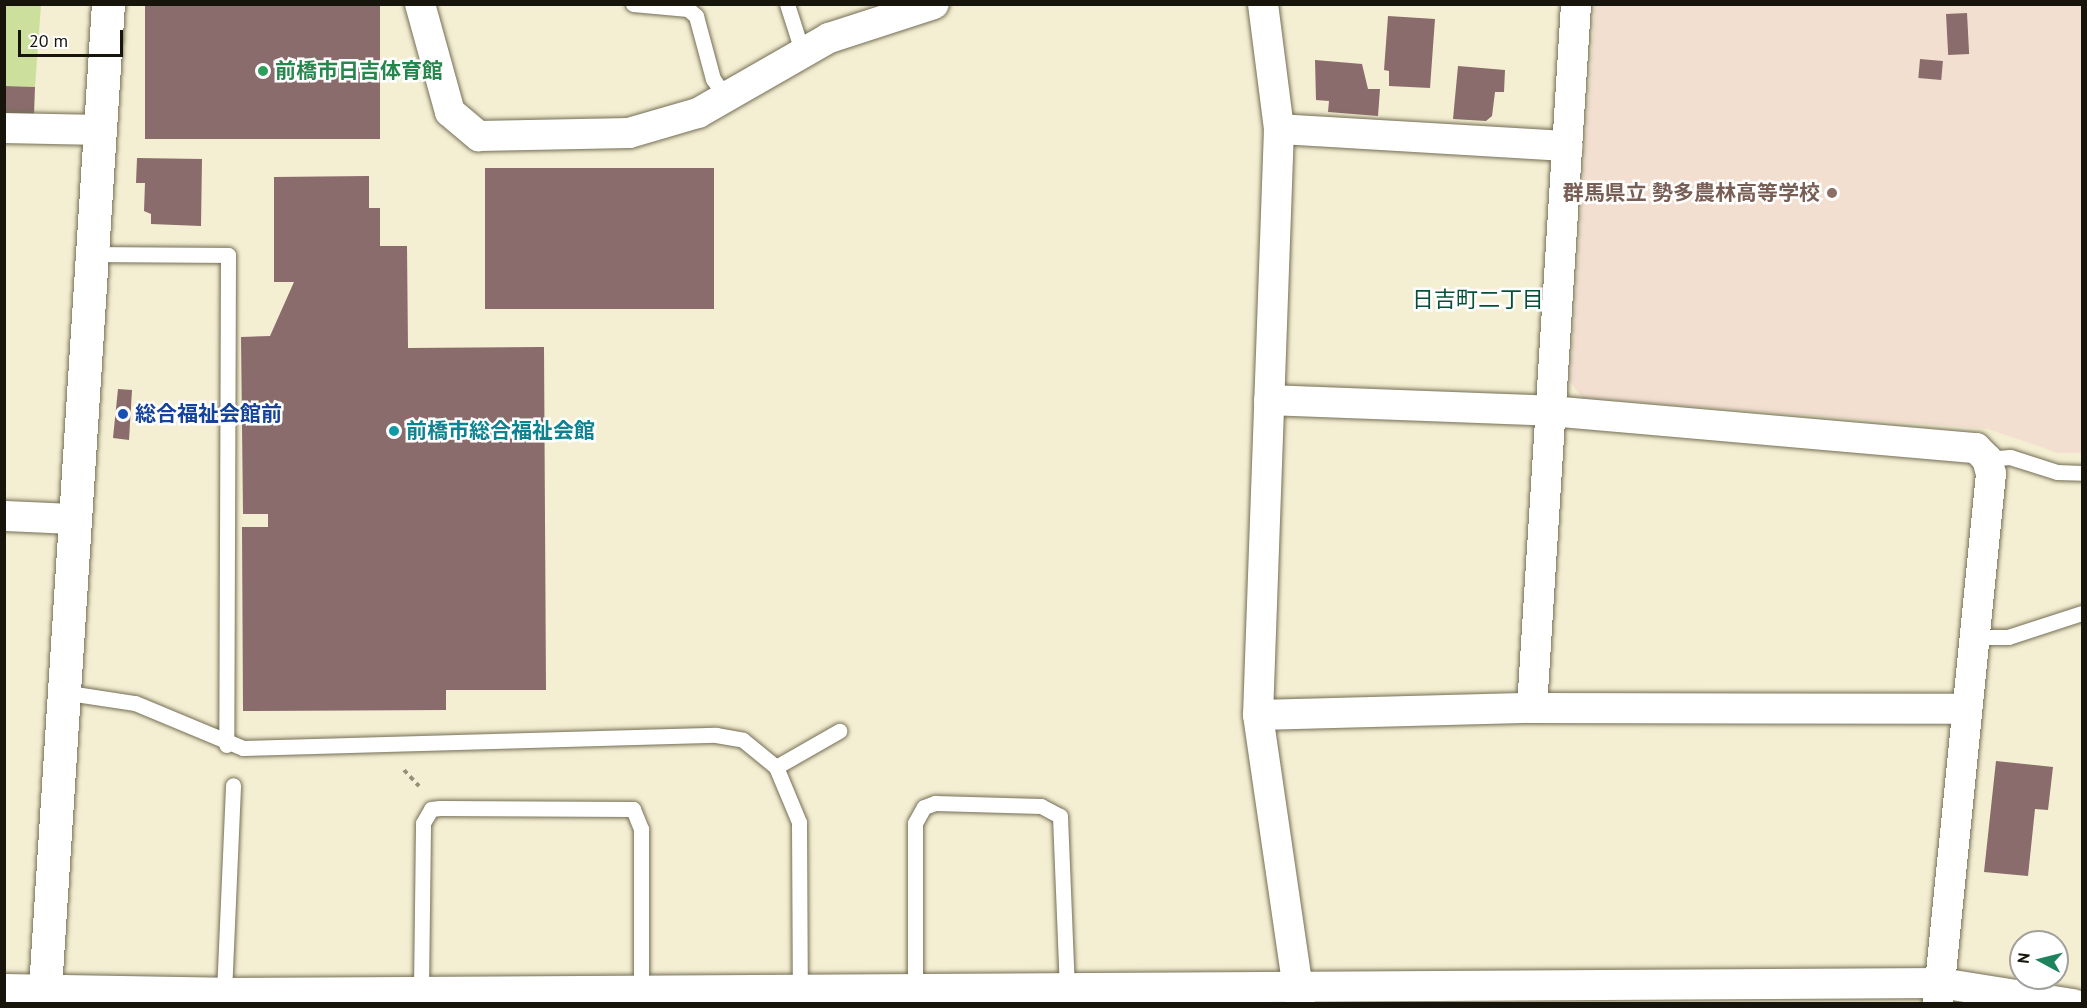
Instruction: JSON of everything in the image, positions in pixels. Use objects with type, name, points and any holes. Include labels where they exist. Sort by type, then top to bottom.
[{"type":"street","points":[[44,996],[108,4]]},
{"type":"street","points":[[420,4],[450,112],[479,136],[629,133],[698,113],[802,51],[934,4]]},
{"type":"street","points":[[1263,4],[1279,129],[1258,715],[1298,994]]},
{"type":"street","points":[[1532,708],[1576,4]]},
{"type":"street","points":[[4,128],[100,130]]},
{"type":"street","points":[[1279,129],[1567,146]]},
{"type":"street","points":[[1269,400],[1550,411],[1960,444],[1987,459],[1990,474],[1939,993]]},
{"type":"street","points":[[4,516],[74,519]]},
{"type":"street","points":[[1258,715],[1532,708],[1966,709]]},
{"type":"street","points":[[4,988],[44,996],[421,997],[641,988],[800,988],[881,996],[915,988],[1067,987],[1298,994],[1939,993],[2073,1004]]},
{"type":"lane","points":[[633,4],[688,9],[696,16],[713,79],[726,97]]},
{"type":"lane","points":[[787,4],[802,51]]},
{"type":"lane","points":[[91,254],[228,255],[226,745]]},
{"type":"lane","points":[[1987,459],[2010,457],[2057,472],[2082,473]]},
{"type":"lane","points":[[1974,637],[2008,637],[2082,613]]},
{"type":"lane","points":[[62,692],[135,703],[226,745],[716,735],[752,745],[776,767],[799,822],[800,988]]},
{"type":"lane","points":[[776,767],[839,731]]},
{"type":"lane","points":[[233,785],[241,996]]},
{"type":"lane","points":[[915,988],[915,823],[924,807],[935,803],[1041,806],[1059,816],[1067,987]]},
{"type":"lane","points":[[421,997],[423,823],[431,809],[440,808],[633,809],[641,829],[641,988]]},
{"type":"shaded area","name":"群馬県立 勢多農林高等学校","points":[[1595,5],[2082,5],[2082,453],[2058,453],[1988,429],[1583,398],[1570,382]]},
{"type":"green space","points":[[5,5],[41,5],[35,87],[5,86]]},
{"type":"building","name":"前橋市日吉体育館","points":[[145,4],[380,4],[380,139],[145,139]]},
{"type":"building","points":[[1967,13],[1969,54],[1948,55],[1946,14]]},
{"type":"building","points":[[1388,16],[1435,19],[1430,88],[1389,86],[1389,71],[1384,70]]},
{"type":"building","points":[[1920,59],[1943,61],[1941,80],[1918,78]]},
{"type":"building","points":[[1315,60],[1362,64],[1368,89],[1380,89],[1378,116],[1328,112],[1329,101],[1316,100]]},
{"type":"building","points":[[1458,66],[1505,70],[1504,92],[1495,92],[1492,116],[1486,121],[1453,119]]},
{"type":"building","points":[[4,86],[35,87],[34,115],[4,114]]},
{"type":"building","points":[[137,158],[202,159],[201,226],[151,224],[151,214],[144,211],[145,183],[136,183]]},
{"type":"building","points":[[485,168],[714,168],[714,309],[485,309]]},
{"type":"building","name":"前橋市総合福祉会館","points":[[369,176],[369,208],[380,208],[380,246],[407,246],[408,348],[544,347],[546,690],[446,690],[446,710],[243,711],[242,527],[268,527],[268,514],[243,514],[241,337],[270,336],[294,282],[274,282],[274,177]]},
{"type":"building","points":[[118,389],[132,390],[129,440],[113,438]]},
{"type":"building","points":[[1996,761],[2053,767],[2048,810],[2035,809],[2028,876],[1984,872]]},
{"type":"place","name":"前橋市日吉体育館","points":[[263,71]]},
{"type":"place","name":"群馬県立 勢多農林高等学校","points":[[1832,193]]},
{"type":"place","name":"総合福祉会館前","points":[[123,414]]},
{"type":"place","name":"前橋市総合福祉会館","points":[[394,431]]},
{"type":"district","name":"日吉町二丁目","points":[[1478,300]]}]
